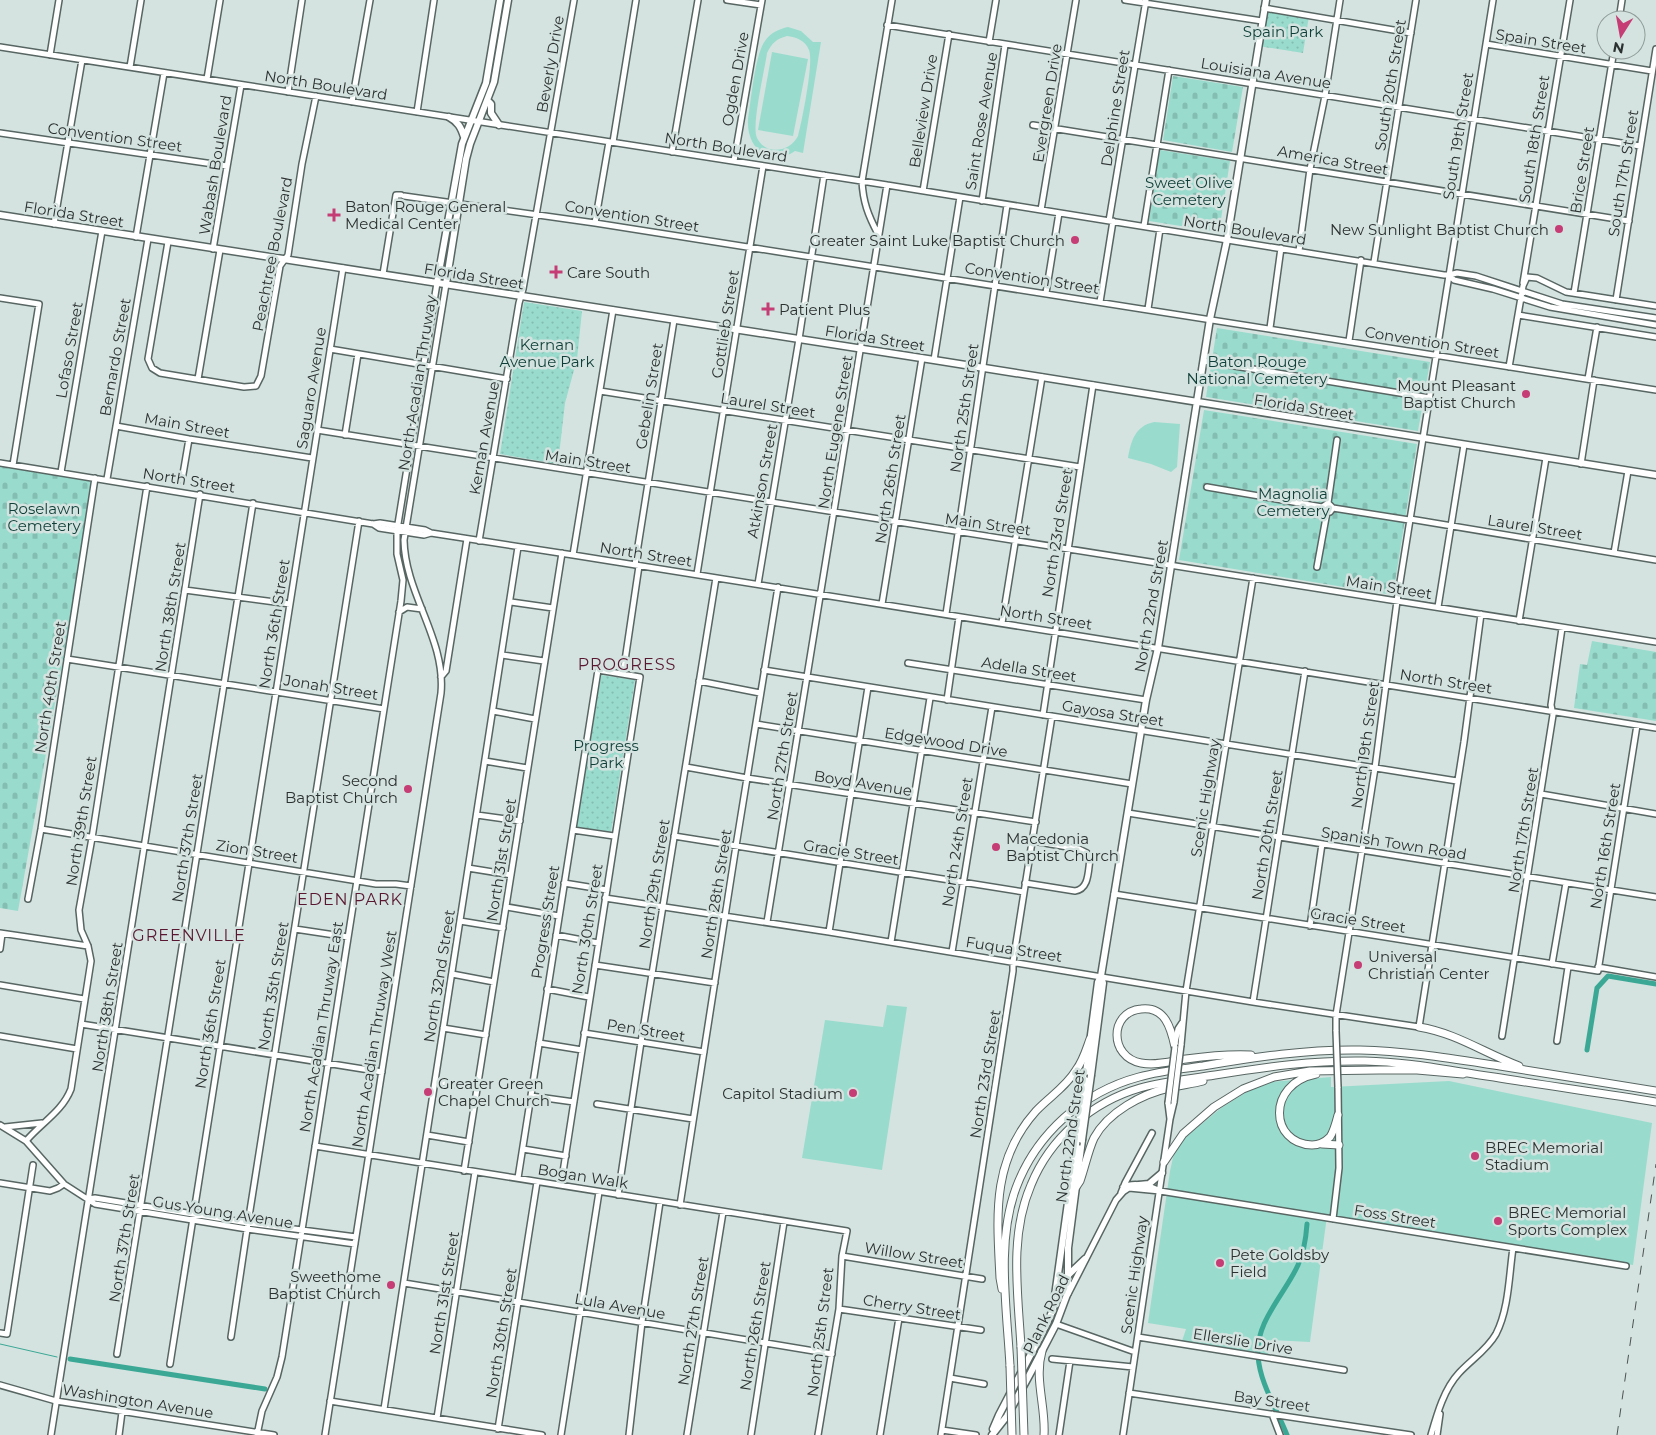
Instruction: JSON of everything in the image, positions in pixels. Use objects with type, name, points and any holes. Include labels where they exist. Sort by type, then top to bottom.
[{"type":"highway","points":[[1178,1046],[1168,1022],[1162,1015],[1144,1008],[1133,1011],[1125,1017],[1119,1026],[1116,1038],[1121,1051],[1131,1060],[1140,1063],[1156,1063],[1223,1055],[1264,1056]]},
{"type":"highway","points":[[1419,1027],[1457,1037],[1501,1059],[1533,1071]]},
{"type":"highway","points":[[1007,1318],[1000,1278],[997,1216],[1002,1172],[1024,1126],[1043,1104],[1073,1075],[1084,1056],[1090,1039]]},
{"type":"highway","points":[[1012,1435],[1005,1243],[1006,1227],[1012,1201],[1027,1164],[1043,1140],[1062,1120],[1095,1095],[1137,1078],[1264,1056],[1322,1051],[1379,1051],[1433,1056],[1656,1091]]},
{"type":"highway","points":[[1024,1435],[1016,1253],[1022,1208],[1031,1184],[1055,1144],[1083,1118],[1104,1103],[1124,1094],[1154,1085],[1290,1064],[1366,1061],[1424,1065],[1656,1102]]},
{"type":"highway","points":[[1164,1162],[1175,1144],[1188,1129],[1214,1107],[1243,1089],[1266,1080],[1310,1071],[1412,1070],[1452,1075],[1474,1074]]},
{"type":"highway","points":[[1339,1145],[1315,1145],[1297,1141],[1284,1129],[1280,1113],[1283,1096],[1292,1084],[1306,1077],[1348,1071]]},
{"type":"highway","points":[[1076,1187],[1080,1181],[1095,1137],[1112,1116],[1156,1092],[1236,1072]]},
{"type":"highway","points":[[1315,1145],[1329,1138],[1338,1115]]},
{"type":"highway","points":[[1042,1352],[1039,1375],[1044,1412],[1044,1435]]},
{"type":"main road","name":"North Acadian Thruway","points":[[446,284],[464,137],[486,83],[500,0]]},
{"type":"main road","name":"North Acadian Thruway","points":[[438,283],[468,151],[494,82],[508,0]]},
{"type":"main road","name":"North 22nd Street","points":[[1057,1288],[1098,982],[1101,976],[1146,700],[1158,648],[1210,320],[1227,240],[1266,0]]},
{"type":"main road","points":[[488,101],[492,104],[492,116],[499,125]]},
{"type":"main road","points":[[449,117],[461,126],[464,137]]},
{"type":"main road","name":"Florida Street","points":[[0,215],[861,348],[1656,475]]},
{"type":"main road","name":"North 22nd Street","points":[[1066,1300],[1069,1288],[1068,1255],[1076,1187],[1103,986],[1101,976]]},
{"type":"main road","points":[[1139,1185],[1149,1184],[1162,1173]]},
{"type":"main road","points":[[1068,1255],[1075,1261],[1084,1260]]},
{"type":"main road","points":[[1057,1288],[1084,1260]]},
{"type":"main road","name":"Plank Road","points":[[991,1435],[999,1415],[1051,1315],[1057,1288]]},
{"type":"main road","name":"Plank Road","points":[[991,1435],[1007,1416],[1042,1352],[1066,1300]]},
{"type":"street","points":[[50,54],[59,0]]},
{"type":"street","points":[[130,67],[141,0]]},
{"type":"street","points":[[207,79],[220,0]]},
{"type":"street","points":[[288,92],[302,0]]},
{"type":"street","points":[[352,102],[370,0]]},
{"type":"street","points":[[417,112],[434,0]]},
{"type":"street","name":"Beverly Drive","points":[[551,133],[574,0]]},
{"type":"street","points":[[595,223],[636,0]]},
{"type":"street","points":[[672,152],[698,0]]},
{"type":"street","points":[[727,0],[761,3]]},
{"type":"street","points":[[878,234],[867,214],[862,181],[892,0]]},
{"type":"street","name":"Saint Rose Avenue","points":[[989,42],[996,0]]},
{"type":"street","name":"Evergreen Drive","points":[[1041,210],[1056,130],[1076,0]]},
{"type":"street","points":[[1125,0],[1262,21]]},
{"type":"street","points":[[1299,251],[1310,169],[1325,96],[1340,0]]},
{"type":"street","name":"South 20th Street","points":[[1374,262],[1416,0]]},
{"type":"street","name":"South 19th Street","points":[[1448,275],[1493,0]]},
{"type":"street","name":"South 18th Street","points":[[1523,283],[1570,0]]},
{"type":"street","name":"Delphine Street","points":[[1111,221],[1134,65],[1146,2]]},
{"type":"street","name":"Ogden Drive","points":[[734,162],[761,3]]},
{"type":"street","points":[[1264,8],[1411,33]]},
{"type":"street","name":"Louisiana Avenue","points":[[887,25],[1640,146]]},
{"type":"street","name":"Belleview Drive","points":[[923,191],[949,34]]},
{"type":"street","name":"Spain Street","points":[[1486,44],[1652,71]]},
{"type":"street","name":"Saint Rose Avenue","points":[[982,201],[1005,45]]},
{"type":"street","name":"North Boulevard","points":[[0,47],[824,175],[1448,275],[1457,273],[1476,276],[1562,304],[1656,325]]},
{"type":"street","name":"South 17th Street","points":[[1616,300],[1656,49]]},
{"type":"street","points":[[54,224],[82,60]]},
{"type":"street","name":"Brice Street","points":[[1574,293],[1612,60]]},
{"type":"street","points":[[1144,226],[1169,70]]},
{"type":"street","points":[[136,237],[164,73]]},
{"type":"street","name":"Wabash Boulevard","points":[[198,379],[240,85]]},
{"type":"street","name":"Peachtree Boulevard","points":[[198,379],[244,387],[256,386],[261,376],[280,266],[288,255],[302,164],[316,96]]},
{"type":"street","name":"America Street","points":[[1033,125],[1629,221]]},
{"type":"street","name":"Convention Street","points":[[0,133],[227,166]]},
{"type":"street","name":"Kernan Avenue","points":[[479,541],[551,133]]},
{"type":"street","name":"Gottlieb Street","points":[[696,574],[763,166]]},
{"type":"street","name":"Atkinson Street","points":[[758,584],[824,175]]},
{"type":"street","name":"North Eugene Street","points":[[821,594],[887,185]]},
{"type":"street","name":"Convention Street","points":[[383,274],[400,195],[948,277],[1656,390]]},
{"type":"street","points":[[934,360],[960,197]]},
{"type":"street","name":"North 25th Street","points":[[946,614],[1007,205]]},
{"type":"street","points":[[1046,293],[1059,213]]},
{"type":"street","points":[[1100,302],[1111,221]]},
{"type":"street","points":[[1148,309],[1160,229]]},
{"type":"street","name":"Lofaso Street","points":[[61,472],[102,231]]},
{"type":"street","name":"Bernardo Street","points":[[107,479],[148,238]]},
{"type":"street","points":[[168,242],[148,359],[152,368],[160,373],[198,379]]},
{"type":"street","points":[[1270,328],[1281,248]]},
{"type":"street","points":[[1349,341],[1361,260]]},
{"type":"street","name":"Saguaro Avenue","points":[[304,511],[343,268]]},
{"type":"street","name":"North Boulevard","points":[[1448,275],[1454,280],[1493,289],[1550,307],[1656,318]]},
{"type":"street","name":"North 19th Street","points":[[1334,1219],[1339,1145],[1336,1015],[1375,768],[1397,601],[1448,275]]},
{"type":"street","points":[[1509,367],[1523,283],[1526,278],[1532,277],[1562,291],[1656,306]]},
{"type":"street","name":"North Acadian Thruway","points":[[397,528],[438,283]]},
{"type":"street","name":"North Acadian Thruway","points":[[405,529],[446,284]]},
{"type":"street","points":[[0,298],[39,304],[12,465]]},
{"type":"street","points":[[573,555],[613,310]]},
{"type":"street","points":[[1518,314],[1656,337]]},
{"type":"street","name":"Gebelin Street","points":[[637,565],[674,320]]},
{"type":"street","points":[[1581,464],[1597,327]]},
{"type":"street","points":[[330,349],[507,379]]},
{"type":"street","points":[[345,435],[358,354]]},
{"type":"street","name":"North 26th Street","points":[[882,604],[922,358]]},
{"type":"street","points":[[1204,361],[1430,398]]},
{"type":"street","points":[[1002,623],[1042,377]]},
{"type":"street","name":"North 23rd Street","points":[[1042,715],[1093,385]]},
{"type":"street","name":"Laurel Street","points":[[600,391],[723,412],[1080,467]]},
{"type":"street","name":"Main Street","points":[[116,426],[312,458]]},
{"type":"street","name":"Main Street","points":[[317,430],[648,484],[1068,548],[1656,642]]},
{"type":"street","points":[[182,480],[189,439]]},
{"type":"street","points":[[1322,507],[1328,503],[1337,440]]},
{"type":"street","points":[[1438,607],[1464,445]]},
{"type":"street","points":[[1519,621],[1546,458]]},
{"type":"street","name":"North Street","points":[[0,463],[304,511],[373,524],[379,528],[425,530],[431,533],[479,541],[1656,728]]},
{"type":"street","points":[[1614,553],[1628,471]]},
{"type":"street","name":"North 40th Street","points":[[28,899],[41,829],[95,478]]},
{"type":"street","name":"North 39th Street","points":[[26,1141],[67,1100],[71,1089],[84,999],[92,961],[81,930],[79,910],[147,486]]},
{"type":"street","points":[[1207,487],[1322,507],[1327,512]]},
{"type":"street","name":"North 38th Street","points":[[51,1435],[200,494]]},
{"type":"street","name":"North 37th Street","points":[[117,1354],[253,503]]},
{"type":"street","points":[[1317,567],[1327,512],[1333,508],[1328,503]]},
{"type":"street","name":"Laurel Street","points":[[1333,508],[1656,560]]},
{"type":"street","name":"North 36th Street","points":[[170,1364],[304,511]]},
{"type":"street","name":"North 35th Street","points":[[232,1337],[359,521]]},
{"type":"street","name":"North Acadian Thruway East","points":[[257,1434],[262,1411],[277,1376],[281,1361],[384,709],[403,580],[397,554],[397,528]]},
{"type":"street","name":"North Street","points":[[405,529],[417,534],[431,533]]},
{"type":"street","name":"North Acadian Thruway West","points":[[325,1435],[441,693],[442,677],[438,658],[407,569],[404,546],[405,529]]},
{"type":"street","points":[[404,546],[409,536],[417,534]]},
{"type":"street","points":[[442,677],[446,671],[467,539]]},
{"type":"street","name":"North 32nd Street","points":[[384,1409],[511,602],[518,547]]},
{"type":"street","name":"North 31st Street","points":[[464,1170],[562,553]]},
{"type":"street","points":[[623,674],[637,565]]},
{"type":"street","name":"North 29th Street","points":[[618,1195],[716,578]]},
{"type":"street","name":"Scenic Highway","points":[[1123,1435],[1174,1102],[1178,1029],[1182,1022],[1253,578]]},
{"type":"street","name":"North 28th Street","points":[[680,1205],[778,587]]},
{"type":"street","points":[[185,590],[290,604]]},
{"type":"street","name":"North 27th Street","points":[[767,922],[821,594]]},
{"type":"street","points":[[511,602],[553,608]]},
{"type":"street","points":[[398,614],[407,607],[422,609]]},
{"type":"street","points":[[1419,1027],[1458,781],[1480,614]]},
{"type":"street","points":[[947,700],[959,617]]},
{"type":"street","name":"North 17th Street","points":[[1502,1036],[1553,715],[1550,705],[1562,628]]},
{"type":"street","points":[[502,655],[544,661]]},
{"type":"street","name":"Jonah Street","points":[[67,659],[384,709]]},
{"type":"street","name":"Adella Street","points":[[908,662],[1146,700]]},
{"type":"street","name":"Progress Street","points":[[518,1178],[598,670],[623,674]]},
{"type":"street","name":"Gayosa Street","points":[[764,670],[992,708],[1458,781]]},
{"type":"street","name":"North 20th Street","points":[[1253,1002],[1305,671]]},
{"type":"street","name":"North 30th Street","points":[[561,1185],[640,677],[623,674]]},
{"type":"street","points":[[700,681],[760,692]]},
{"type":"street","points":[[829,932],[868,687]]},
{"type":"street","points":[[891,942],[930,698]]},
{"type":"street","name":"North 24th Street","points":[[952,952],[992,708]]},
{"type":"street","points":[[493,710],[535,719]]},
{"type":"street","name":"North 23rd Street","points":[[942,1432],[1052,716]]},
{"type":"street","name":"Edgewood Drive","points":[[756,724],[1132,784]]},
{"type":"street","name":"North 16th Street","points":[[1598,969],[1637,725]]},
{"type":"street","points":[[485,761],[528,768]]},
{"type":"street","name":"Boyd Avenue","points":[[686,767],[1036,822]]},
{"type":"street","points":[[1541,794],[1656,814]]},
{"type":"street","name":"Spanish Town Road","points":[[1128,813],[1656,897]]},
{"type":"street","points":[[477,815],[520,821]]},
{"type":"street","name":"Zion Street","points":[[41,829],[376,884],[411,886]]},
{"type":"street","points":[[572,830],[614,836]]},
{"type":"street","name":"Gracie Street","points":[[674,836],[1024,892]]},
{"type":"street","points":[[1025,883],[1075,891],[1080,890],[1086,883],[1090,860],[1087,853],[1079,849],[1033,841]]},
{"type":"street","points":[[1310,926],[1322,844]]},
{"type":"street","points":[[468,868],[511,875]]},
{"type":"street","points":[[564,883],[606,890]]},
{"type":"street","points":[[1552,964],[1566,883]]},
{"type":"street","name":"Gracie Street","points":[[1114,894],[1432,944],[1514,959],[1656,977]]},
{"type":"street","name":"Fuqua Street","points":[[605,898],[767,922],[1253,1002],[1419,1027]]},
{"type":"street","points":[[507,907],[559,916]]},
{"type":"street","points":[[460,921],[503,928]]},
{"type":"street","points":[[295,929],[348,937]]},
{"type":"street","points":[[0,949],[1,933],[88,946]]},
{"type":"street","points":[[556,935],[598,942]]},
{"type":"street","points":[[595,965],[715,983]]},
{"type":"street","points":[[1557,1041],[1568,967]]},
{"type":"street","points":[[452,974],[494,982]]},
{"type":"street","points":[[0,985],[84,999]]},
{"type":"street","points":[[547,989],[589,997]]},
{"type":"street","points":[[80,1024],[382,1072]]},
{"type":"street","points":[[443,1028],[486,1034]]},
{"type":"street","name":"Pen Street","points":[[584,1033],[704,1052]]},
{"type":"street","points":[[0,1036],[77,1049]]},
{"type":"street","points":[[539,1043],[582,1050]]},
{"type":"street","name":"Scenic Highway","points":[[1170,1119],[1168,1103],[1178,1046]]},
{"type":"street","points":[[435,1082],[477,1088]]},
{"type":"street","points":[[532,1096],[574,1102]]},
{"type":"street","points":[[597,1104],[693,1119]]},
{"type":"street","points":[[2,1126],[42,1123]]},
{"type":"street","name":"Gus Young Avenue","points":[[2,1126],[26,1141],[64,1184],[88,1199],[95,1198],[141,1209],[248,1226],[301,1233],[356,1237]]},
{"type":"street","name":"Plank Road","points":[[1066,1300],[1084,1260],[1152,1133]]},
{"type":"street","points":[[427,1135],[469,1142]]},
{"type":"street","name":"Bogan Walk","points":[[315,1146],[847,1231]]},
{"type":"street","points":[[523,1150],[566,1156]]},
{"type":"street","points":[[0,1333],[7,1334],[33,1166]]},
{"type":"street","name":"North 31st Street","points":[[436,1418],[475,1172]]},
{"type":"street","name":"North 30th Street","points":[[498,1429],[537,1182]]},
{"type":"street","points":[[0,1183],[50,1191],[64,1184]]},
{"type":"street","points":[[1124,1186],[1139,1185],[1155,1188],[1160,1191]]},
{"type":"street","points":[[1118,1198],[1124,1190],[1130,1188],[1160,1191]]},
{"type":"street","name":"Foss Street","points":[[1160,1191],[1626,1266]]},
{"type":"street","points":[[561,1435],[600,1192]]},
{"type":"street","points":[[629,1435],[642,1322],[660,1202]]},
{"type":"street","name":"North 27th Street","points":[[687,1435],[723,1212]]},
{"type":"street","name":"North 26th Street","points":[[751,1435],[784,1222]]},
{"type":"street","name":"North 25th Street","points":[[818,1435],[839,1308],[842,1256],[847,1231]]},
{"type":"street","name":"Gus Young Avenue","points":[[301,1233],[354,1244]]},
{"type":"street","points":[[1431,1435],[1446,1393],[1455,1378],[1483,1352],[1500,1325],[1505,1308],[1513,1248]]},
{"type":"street","name":"Willow Street","points":[[842,1256],[982,1279]]},
{"type":"street","name":"Lula Avenue","points":[[404,1283],[832,1354]]},
{"type":"street","name":"Cherry Street","points":[[839,1308],[981,1330]]},
{"type":"street","points":[[880,1435],[899,1318]]},
{"type":"street","points":[[1056,1324],[1135,1352]]},
{"type":"street","name":"Ellerslie Drive","points":[[1138,1337],[1344,1370]]},
{"type":"street","points":[[1052,1359],[1133,1367]]},
{"type":"street","points":[[1059,1435],[1070,1361]]},
{"type":"street","points":[[950,1378],[984,1384]]},
{"type":"street","name":"Washington Avenue","points":[[0,1385],[56,1401],[257,1434],[274,1435]]},
{"type":"street","name":"Bay Street","points":[[1129,1393],[1411,1435]]},
{"type":"street","points":[[330,1402],[542,1435]]},
{"type":"street","points":[[1438,1435],[1440,1408]]},
{"type":"street","points":[[119,1435],[122,1412]]},
{"type":"street","points":[[1274,1414],[1280,1435]]},
{"type":"street","points":[[489,1435],[490,1428]]},
{"type":"street","points":[[1366,1435],[1367,1428]]},
{"type":"street","points":[[942,1432],[976,1435]]},
{"type":"green space","name":"Spain Park","points":[[1264,8],[1309,16],[1303,53],[1258,46]]},
{"type":"green space","points":[[788,27],[801,31],[813,42],[821,42],[803,153],[795,151],[776,158],[761,152],[755,146],[748,129],[748,119],[756,67],[762,47],[769,36]],"holes":[[[787,36],[803,41],[809,50],[810,66],[798,136],[789,146],[778,150],[766,148],[761,144],[757,138],[756,122],[767,53],[777,40]]]},
{"type":"green space","points":[[772,52],[808,59],[793,136],[758,130]]},
{"type":"green space","name":"Sweet Olive Cemetery","points":[[1173,76],[1243,87],[1232,152],[1163,140]]},
{"type":"green space","name":"Sweet Olive Cemetery","points":[[1160,150],[1230,161],[1219,232],[1149,221]]},
{"type":"green space","name":"Kernan Avenue Park","points":[[524,302],[582,311],[577,359],[565,403],[558,464],[500,454]]},
{"type":"green space","name":"Baton Rouge National Cemetery","points":[[1217,328],[1430,362],[1418,431],[1206,397]]},
{"type":"green space","name":"Magnolia Cemetery","points":[[1204,410],[1417,444],[1393,595],[1179,560]]},
{"type":"green space","points":[[1154,422],[1180,424],[1177,467],[1171,472],[1128,458],[1135,435],[1142,427]]},
{"type":"green space","name":"Roselawn Cemetery","points":[[0,465],[95,478],[18,911],[0,908]]},
{"type":"green space","points":[[1592,641],[1656,652],[1656,721],[1574,708],[1580,664],[1587,665]]},
{"type":"green space","name":"Progress Park","points":[[601,675],[635,680],[611,832],[577,827]]},
{"type":"green space","name":"Capitol Stadium","points":[[887,1005],[907,1007],[882,1170],[802,1158],[825,1020],[883,1027]]},
{"type":"green space","name":"BREC Memorial Sports Complex","points":[[1331,1077],[1331,1087],[1449,1081],[1652,1123],[1633,1265],[1327,1216],[1310,1342],[1271,1340],[1268,1355],[1182,1341],[1186,1329],[1148,1323],[1174,1153],[1186,1137],[1221,1108],[1245,1093],[1269,1082]]},
{"type":"waterway","points":[[1587,1050],[1597,988],[1608,976],[1656,984]]},
{"type":"waterway","points":[[1287,1435],[1262,1376],[1259,1366],[1258,1344],[1266,1320],[1300,1260],[1307,1224]]},
{"type":"waterway","points":[[0,1344],[57,1357]]},
{"type":"waterway","points":[[70,1359],[265,1389]]},
{"type":"railway","points":[[1617,1435],[1656,1164]]},
{"type":"place","name":"Baton Rouge General Medical Center","points":[[334,215]]},
{"type":"place","name":"New Sunlight Baptist Church","points":[[1559,229]]},
{"type":"place","name":"Greater Saint Luke Baptist Church","points":[[1075,240]]},
{"type":"place","name":"Care South","points":[[556,272]]},
{"type":"place","name":"Patient Plus","points":[[768,309]]},
{"type":"place","name":"Mount Pleasant Baptist Church","points":[[1526,394]]},
{"type":"place","name":"Second Baptist Church","points":[[408,789]]},
{"type":"place","name":"Macedonia Baptist Church","points":[[996,847]]},
{"type":"place","name":"Universal Christian Center","points":[[1358,965]]},
{"type":"place","name":"Greater Green Chapel Church","points":[[428,1092]]},
{"type":"place","name":"Capitol Stadium","points":[[853,1093]]},
{"type":"place","name":"BREC Memorial Stadium","points":[[1475,1156]]},
{"type":"place","name":"BREC Memorial Sports Complex","points":[[1498,1221]]},
{"type":"place","name":"Pete Goldsby Field","points":[[1220,1263]]},
{"type":"place","name":"Sweethome Baptist Church","points":[[391,1285]]},
{"type":"district","name":"PROGRESS","points":[[627,664]]},
{"type":"district","name":"EDEN PARK","points":[[350,899]]},
{"type":"district","name":"GREENVILLE","points":[[189,935]]}]
